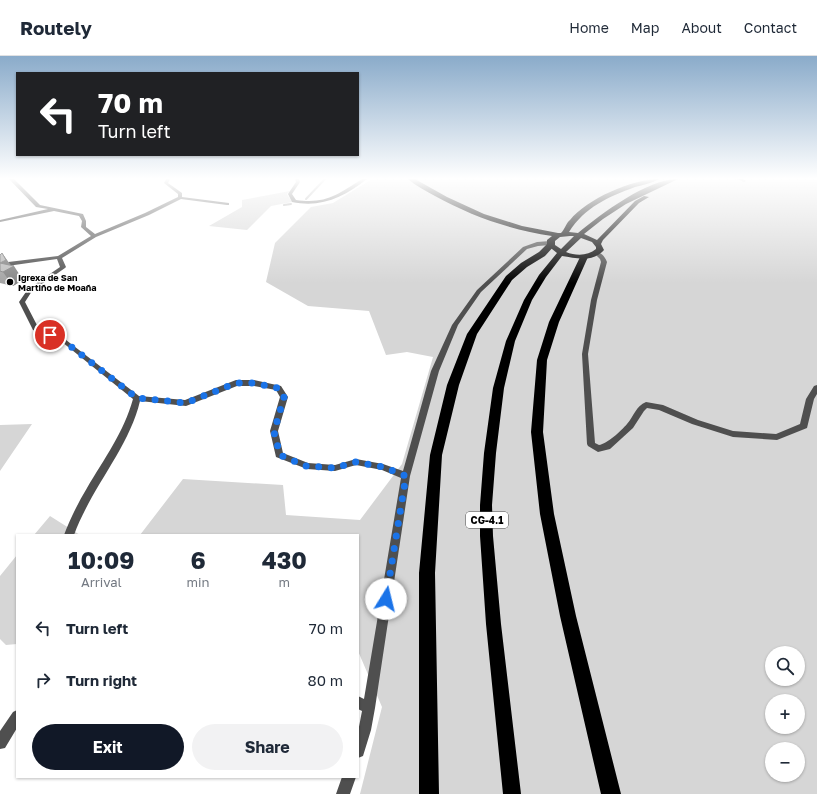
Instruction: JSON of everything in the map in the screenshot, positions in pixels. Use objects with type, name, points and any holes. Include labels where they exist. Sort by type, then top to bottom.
[{"type":"highway","points":[[479,213],[499,222],[529,230],[555,240],[584,236],[598,243]]},
{"type":"highway","points":[[430,794],[427,573],[436,455],[453,385],[472,334],[509,278],[524,265],[542,254],[580,213]]},
{"type":"highway","name":"CG-4.1","points":[[512,794],[492,610],[486,506],[494,408],[503,364],[516,325],[533,291],[554,260],[584,230],[604,213]]},
{"type":"highway","points":[[610,794],[568,616],[547,514],[537,432],[542,360],[554,322],[576,272],[600,247],[598,243],[601,238],[626,213]]},
{"type":"highway","points":[[555,240],[554,249],[567,255],[591,255]]},
{"type":"street","points":[[0,221],[35,213]]},
{"type":"street","points":[[74,213],[81,215],[84,221],[83,227],[94,236]]},
{"type":"street","points":[[0,265],[59,257],[94,236],[148,213]]},
{"type":"street","points":[[359,748],[365,730],[363,705],[406,476],[435,372],[455,325],[478,291],[525,248],[555,240]]},
{"type":"street","points":[[591,255],[603,258],[604,262],[594,300],[585,354],[591,444],[598,449],[607,447],[630,426],[641,409],[646,405],[660,407],[695,422],[733,434],[777,437],[804,426],[810,400],[817,388]]},
{"type":"street","points":[[59,257],[63,267],[30,290],[19,302],[24,313],[36,330],[64,341],[137,398],[186,403],[236,383],[254,383],[278,388],[284,397],[274,432],[280,455],[306,466],[335,468],[356,462],[383,467],[406,476]]},
{"type":"street","points":[[69,534],[75,516],[116,450],[131,420],[137,398]]},
{"type":"street","points":[[0,743],[16,718]]},
{"type":"street","points":[[343,794],[349,778]]},
{"type":"shaded area","points":[[231,213],[264,213],[247,230],[209,226]]},
{"type":"shaded area","points":[[305,213],[817,213],[817,794],[360,794],[382,707],[359,653],[359,534],[141,534],[183,479],[283,485],[286,515],[360,520],[402,464],[433,357],[407,352],[386,355],[369,311],[308,306],[266,282],[275,243]]},
{"type":"shaded area","points":[[32,424],[0,471],[0,425]]},
{"type":"shaded area","points":[[50,516],[78,534],[35,534]]},
{"type":"shaded area","points":[[16,556],[16,644],[6,645],[0,639],[0,576]]},
{"type":"building","points":[[2,253],[6,260],[0,263],[0,255]]},
{"type":"building","points":[[0,263],[14,266],[3,272],[0,271]]},
{"type":"place","name":"Igrexa de San Martiño de Moaña","points":[[10,282]]},
{"type":"route","points":[[50,335],[64,341],[137,398],[186,403],[236,383],[254,383],[278,388],[284,397],[274,432],[280,455],[306,466],[335,468],[356,462],[383,467],[406,476],[386,599]]}]
